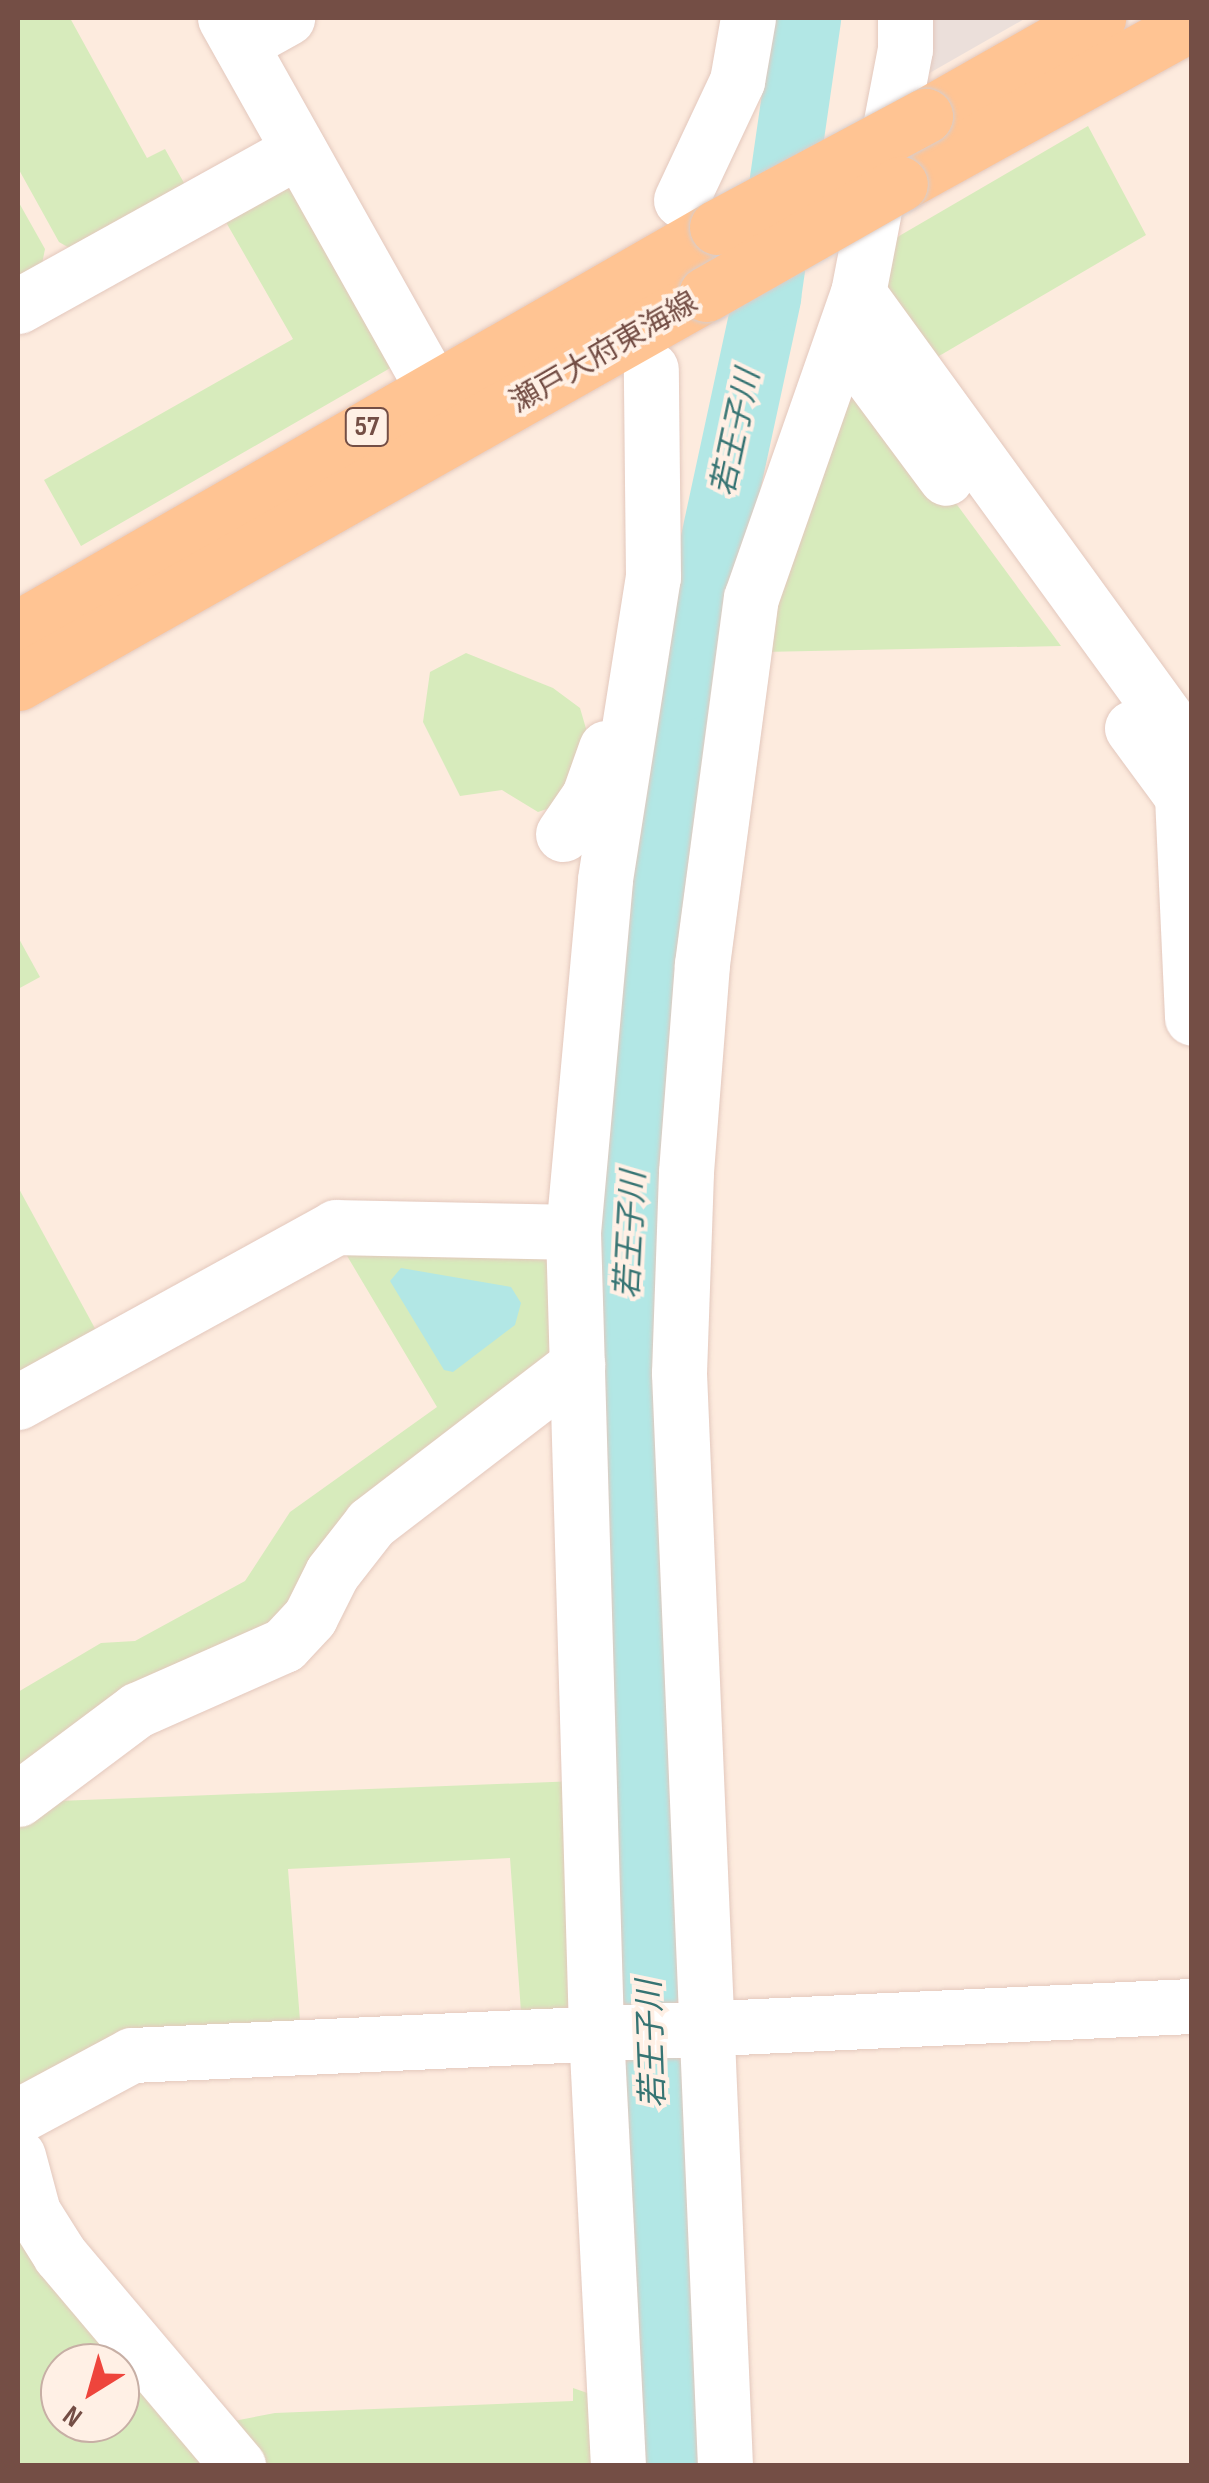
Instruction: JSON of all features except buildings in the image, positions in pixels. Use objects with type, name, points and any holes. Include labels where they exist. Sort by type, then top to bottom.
[{"type":"main road","name":"瀬戸大府東海線","points":[[18,628],[433,388],[699,213],[925,116],[1098,18]]},
{"type":"main road","name":"瀬戸大府東海線","points":[[18,683],[1192,23]]},
{"type":"street","points":[[287,18],[232,31],[433,388]]},
{"type":"street","points":[[699,213],[736,82],[748,18]]},
{"type":"street","points":[[725,2466],[679,1373],[702,964],[751,598],[851,318],[906,49],[904,18]]},
{"type":"street","points":[[18,306],[299,150]]},
{"type":"street","points":[[851,318],[1192,753]]},
{"type":"street","points":[[851,318],[1182,796],[1192,1018]]},
{"type":"street","points":[[618,2466],[596,2030],[573,1232],[604,879],[654,576],[651,370]]},
{"type":"street","points":[[563,834],[589,796],[609,740],[633,716]]},
{"type":"street","points":[[18,1402],[336,1227],[573,1232]]},
{"type":"street","points":[[18,1799],[138,1710],[284,1645],[310,1618],[332,1573],[371,1523],[576,1364]]},
{"type":"street","points":[[18,2116],[132,2055],[596,2030],[1192,2006]]},
{"type":"street","points":[[18,2156],[33,2212],[60,2254],[238,2466]]},
{"type":"shaded area","points":[[915,18],[1026,18],[912,83]]},
{"type":"green space","points":[[18,18],[70,18],[147,158],[165,149],[188,190],[71,249],[59,242],[18,168]]},
{"type":"green space","points":[[1088,126],[1146,235],[922,366],[872,298],[882,246]]},
{"type":"green space","points":[[299,181],[399,363],[81,546],[44,480],[293,339],[219,210]]},
{"type":"green space","points":[[18,201],[45,249],[42,264],[18,286]]},
{"type":"green space","points":[[860,373],[1061,646],[760,652],[845,374]]},
{"type":"green space","points":[[466,653],[553,688],[580,708],[589,739],[556,806],[538,812],[502,790],[460,796],[423,722],[430,672]]},
{"type":"green space","points":[[18,937],[40,977],[18,989]]},
{"type":"green space","points":[[18,1187],[98,1334],[18,1380]]},
{"type":"green space","points":[[337,1239],[556,1250],[560,1349],[281,1619],[18,1772],[18,1692],[101,1643],[135,1641],[245,1581],[290,1512],[437,1407]]},
{"type":"green space","points":[[577,1781],[585,2015],[522,2026],[510,1858],[288,1869],[301,2033],[18,2094],[18,1811],[58,1801]]},
{"type":"green space","points":[[18,2219],[117,2343],[40,2343],[40,2443],[140,2443],[140,2371],[215,2465],[18,2465]]},
{"type":"green space","points":[[573,2388],[596,2396],[600,2465],[249,2465],[218,2424],[275,2413],[573,2401]]},
{"type":"water","points":[[401,1268],[511,1287],[521,1303],[515,1325],[453,1372],[444,1370],[390,1281]]},
{"type":"waterway","name":"若王子川","points":[[667,2466],[628,1306],[647,959],[683,687],[767,297],[807,18]]},
{"type":"waterway","points":[[599,1328],[628,1306]]}]
